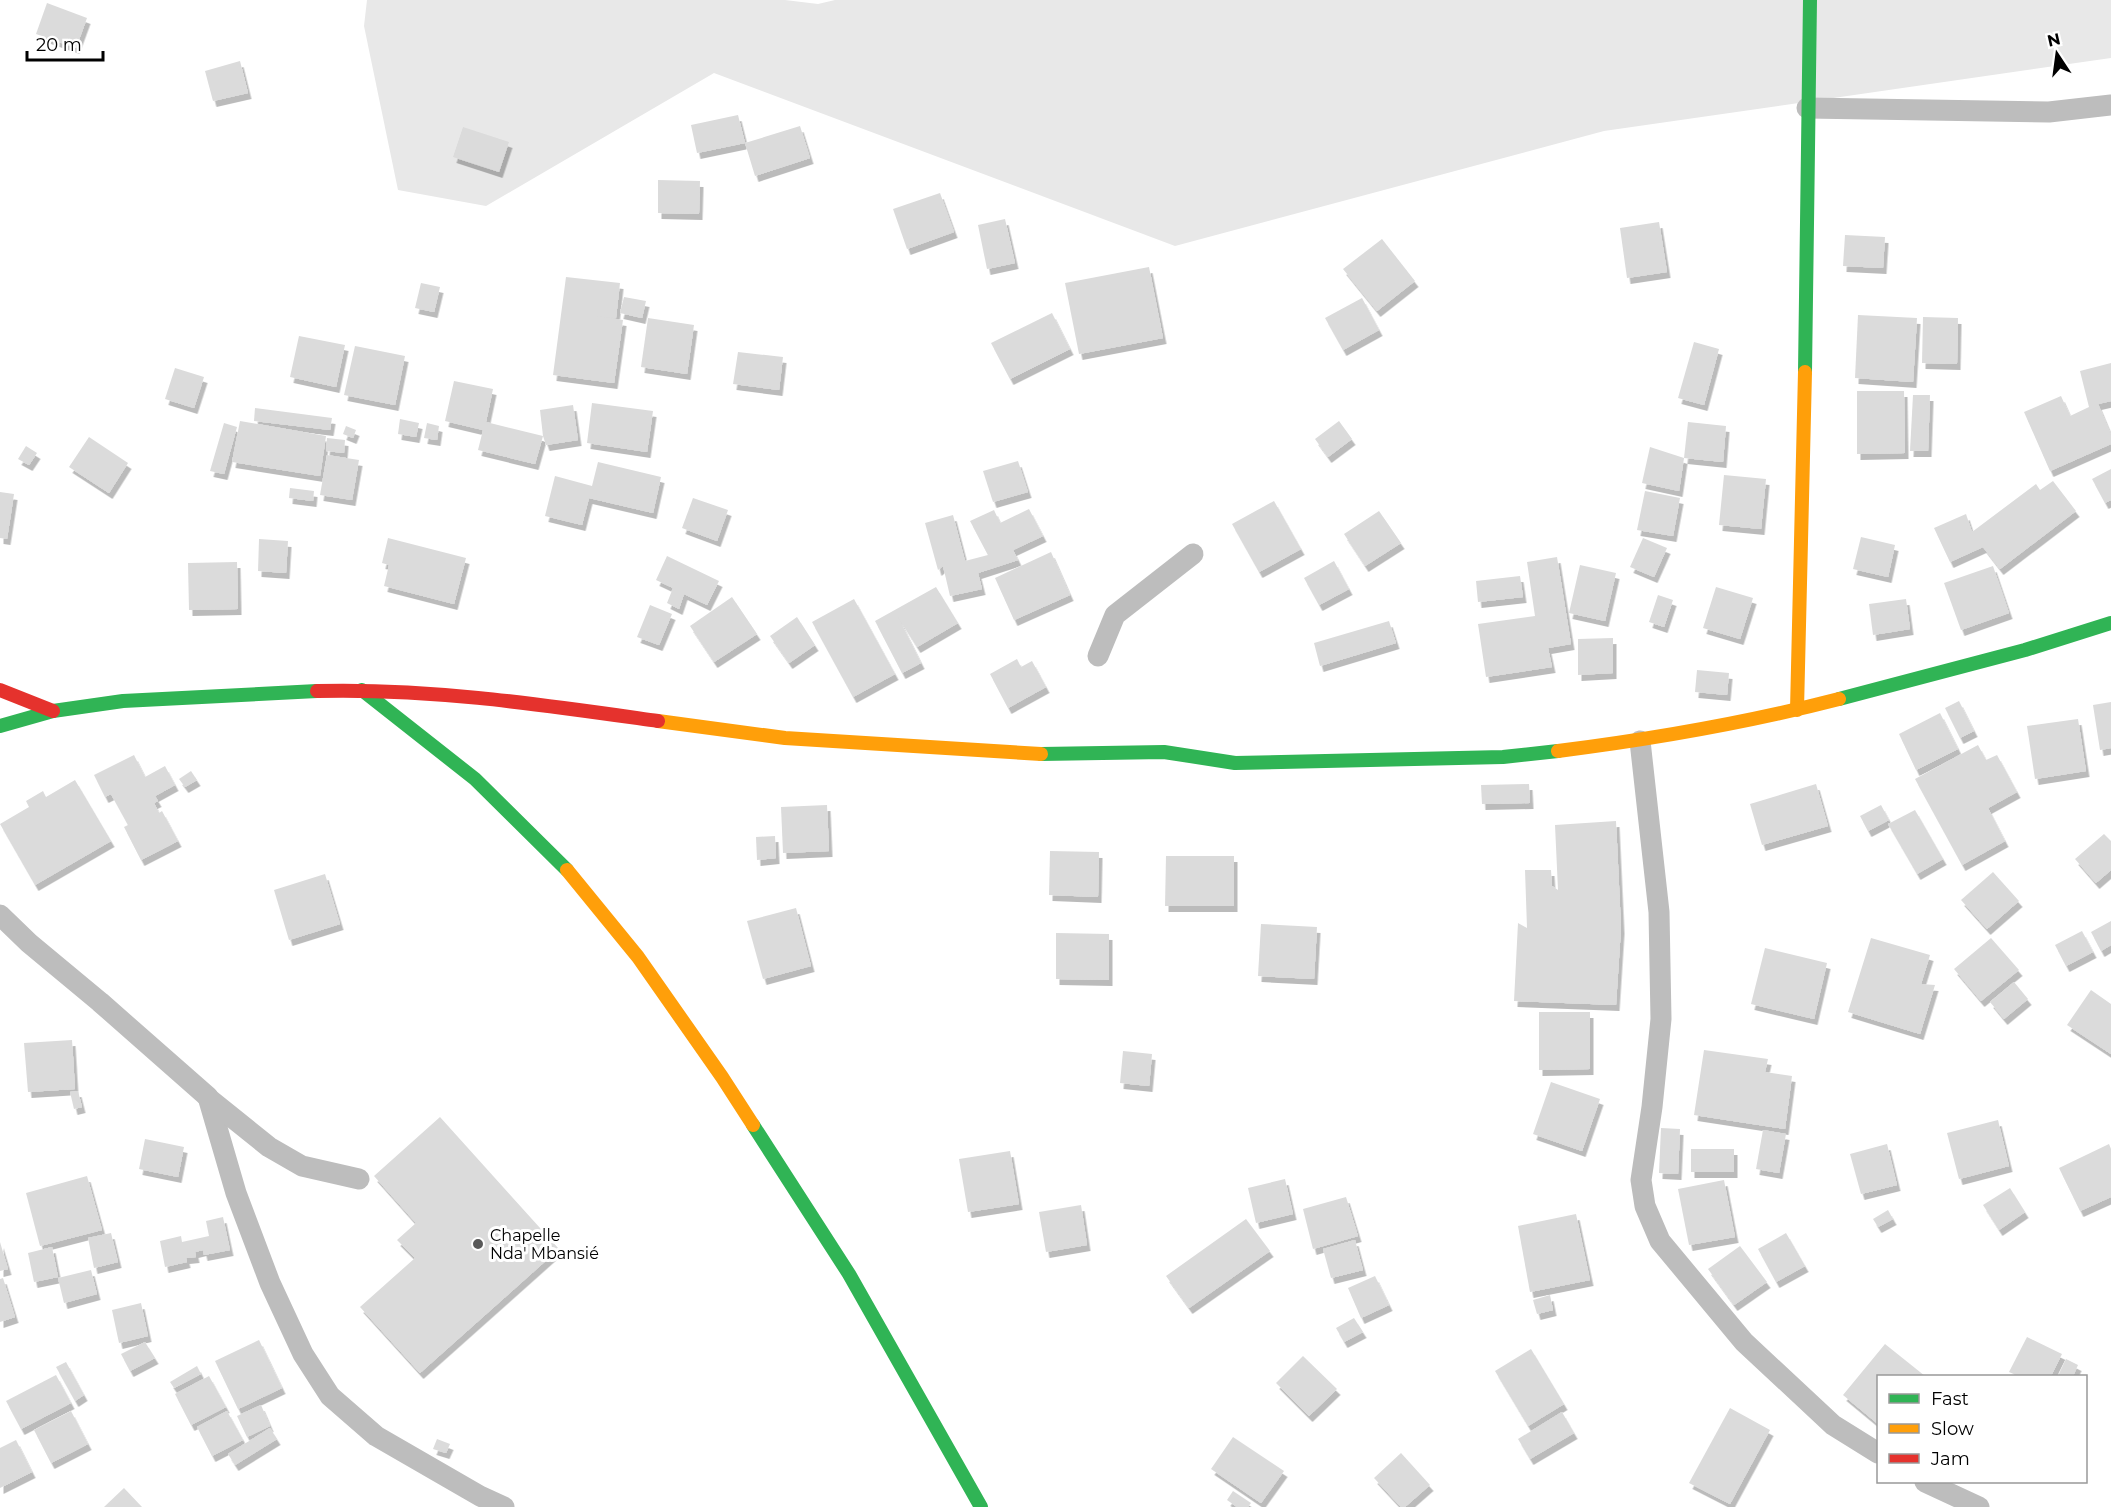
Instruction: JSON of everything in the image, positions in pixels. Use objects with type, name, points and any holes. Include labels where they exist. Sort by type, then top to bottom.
[{"type":"main road","points":[[1797,710],[1804,433],[1810,0]]},
{"type":"main road","points":[[0,726],[53,711],[123,700],[362,690],[448,694],[785,738],[1035,754],[1164,752],[1234,763],[1503,757],[1641,741],[1731,725],[2014,653],[2111,623]]},
{"type":"main road","points":[[0,690],[53,711]]},
{"type":"main road","points":[[362,690],[475,778],[567,870],[638,957],[722,1077],[849,1274],[981,1507]]},
{"type":"street","points":[[1807,108],[2049,112],[2111,105]]},
{"type":"street","points":[[1098,656],[1115,615],[1193,554]]},
{"type":"street","points":[[1641,741],[1659,912],[1661,1018],[1652,1107],[1641,1180],[1645,1206],[1660,1241],[1744,1342],[1833,1425],[1877,1452]]},
{"type":"street","points":[[0,915],[29,943],[269,1147],[302,1166],[359,1179]]},
{"type":"street","points":[[208,1097],[236,1193],[270,1283],[303,1354],[330,1396],[376,1437],[480,1496],[504,1507]]},
{"type":"street","points":[[1927,1483],[1979,1507]]},
{"type":"shaded area","points":[[367,0],[785,0],[818,4],[835,0],[2111,0],[2111,58],[1604,131],[1175,246],[714,73],[486,206],[398,190],[364,26]]},
{"type":"building","points":[[47,3],[87,18],[76,48],[36,34]]},
{"type":"building","points":[[240,61],[248,93],[213,101],[205,71]]},
{"type":"building","points":[[738,115],[745,143],[697,153],[691,125]]},
{"type":"building","points":[[800,126],[810,158],[755,176],[745,143]]},
{"type":"building","points":[[463,127],[509,142],[499,172],[453,157]]},
{"type":"building","points":[[658,180],[700,181],[699,214],[658,213]]},
{"type":"building","points":[[940,193],[954,232],[907,249],[893,209]]},
{"type":"building","points":[[1005,219],[1015,263],[987,269],[978,225]]},
{"type":"building","points":[[1659,222],[1667,272],[1627,278],[1620,228]]},
{"type":"building","points":[[1845,235],[1885,237],[1883,268],[1843,266]]},
{"type":"building","points":[[1382,239],[1415,281],[1377,311],[1343,269]]},
{"type":"building","points":[[1149,267],[1163,338],[1079,354],[1065,283]]},
{"type":"building","points":[[566,277],[620,283],[616,318],[596,316],[623,320],[614,383],[553,375]]},
{"type":"building","points":[[421,283],[440,287],[434,312],[415,308]]},
{"type":"building","points":[[624,297],[646,301],[642,318],[620,313]]},
{"type":"building","points":[[1362,298],[1379,330],[1343,350],[1325,318]]},
{"type":"building","points":[[1052,313],[1070,349],[1010,379],[991,343]]},
{"type":"building","points":[[1858,315],[1917,318],[1913,382],[1855,378]]},
{"type":"building","points":[[1923,317],[1958,318],[1957,364],[1922,363]]},
{"type":"building","points":[[648,318],[694,325],[687,374],[641,367]]},
{"type":"building","points":[[299,336],[345,345],[336,387],[290,377]]},
{"type":"building","points":[[1694,342],[1719,349],[1704,405],[1678,398]]},
{"type":"building","points":[[355,346],[405,356],[395,405],[344,395]]},
{"type":"building","points":[[738,352],[783,357],[779,390],[733,384]]},
{"type":"building","points":[[2111,363],[2111,401],[2098,404],[2111,435],[2111,444],[2050,471],[2024,412],[2061,396],[2070,416],[2089,407],[2080,371]]},
{"type":"building","points":[[175,368],[204,377],[194,408],[165,399]]},
{"type":"building","points":[[454,381],[493,389],[486,422],[543,436],[535,464],[478,450],[483,430],[445,421]]},
{"type":"building","points":[[1857,391],[1904,391],[1905,453],[1857,454]]},
{"type":"building","points":[[1913,395],[1930,395],[1928,451],[1910,451]]},
{"type":"building","points":[[592,403],[653,411],[647,452],[587,443]]},
{"type":"building","points":[[573,405],[578,440],[546,445],[540,410]]},
{"type":"building","points":[[255,408],[332,418],[330,430],[254,421]]},
{"type":"building","points":[[400,419],[419,423],[416,437],[398,434]]},
{"type":"building","points":[[240,421],[326,436],[320,476],[232,462]]},
{"type":"building","points":[[1339,421],[1352,439],[1328,457],[1315,439]]},
{"type":"building","points":[[1688,422],[1726,426],[1723,462],[1684,458]]},
{"type":"building","points":[[224,423],[237,427],[224,474],[210,471]]},
{"type":"building","points":[[427,423],[439,426],[437,440],[424,438]]},
{"type":"building","points":[[346,426],[356,430],[353,438],[343,434]]},
{"type":"building","points":[[89,437],[128,463],[109,493],[69,467]]},
{"type":"building","points":[[327,438],[345,440],[344,453],[326,451]]},
{"type":"building","points":[[26,446],[37,453],[29,465],[18,459]]},
{"type":"building","points":[[1650,447],[1684,458],[1679,491],[1642,483]]},
{"type":"building","points":[[327,455],[359,460],[352,500],[320,495]]},
{"type":"building","points":[[1018,461],[1028,492],[993,502],[983,471]]},
{"type":"building","points":[[598,462],[661,477],[653,513],[589,498],[582,525],[545,516],[555,476],[592,486]]},
{"type":"building","points":[[2111,469],[2111,500],[2105,503],[2092,479]]},
{"type":"building","points":[[1724,475],[1766,479],[1761,529],[1719,525]]},
{"type":"building","points":[[2053,481],[2076,511],[2000,569],[1983,547],[1950,562],[1934,528],[1966,514],[1972,532],[2036,484],[2040,490]]},
{"type":"building","points":[[290,488],[314,491],[313,501],[289,498]]},
{"type":"building","points":[[1645,491],[1680,498],[1673,536],[1637,530]]},
{"type":"building","points":[[0,492],[14,494],[7,539],[0,538]]},
{"type":"building","points":[[693,498],[728,510],[717,541],[682,528]]},
{"type":"building","points":[[1274,501],[1301,549],[1259,572],[1232,524]]},
{"type":"building","points":[[1029,509],[1043,536],[1013,550],[1018,560],[978,573],[982,589],[950,596],[943,566],[938,570],[925,523],[953,515],[965,561],[988,555],[970,521],[994,510],[1000,523]]},
{"type":"building","points":[[1379,511],[1401,543],[1365,566],[1344,534]]},
{"type":"building","points":[[1861,537],[1895,545],[1888,577],[1853,569]]},
{"type":"building","points":[[388,538],[466,558],[454,604],[384,586],[389,565],[382,563]]},
{"type":"building","points":[[1643,538],[1667,548],[1654,577],[1630,567]]},
{"type":"building","points":[[259,539],[288,541],[286,573],[258,571]]},
{"type":"building","points":[[1051,552],[1070,595],[1014,620],[995,578]]},
{"type":"building","points":[[667,556],[719,581],[707,605],[684,594],[679,609],[667,603],[673,588],[656,580]]},
{"type":"building","points":[[1557,557],[1571,644],[1548,648],[1552,667],[1486,677],[1478,624],[1535,616],[1527,562]]},
{"type":"building","points":[[1334,561],[1349,589],[1319,605],[1304,578]]},
{"type":"building","points":[[237,562],[238,609],[189,610],[188,563]]},
{"type":"building","points":[[1580,565],[1616,573],[1605,621],[1569,613]]},
{"type":"building","points":[[1993,566],[2009,613],[1961,630],[1944,583]]},
{"type":"building","points":[[1520,576],[1523,597],[1478,602],[1476,581]]},
{"type":"building","points":[[936,587],[958,623],[917,647],[898,617],[921,663],[902,673],[875,621]]},
{"type":"building","points":[[1716,587],[1753,598],[1740,639],[1703,628]]},
{"type":"building","points":[[1658,595],[1673,600],[1664,627],[1649,622]]},
{"type":"building","points":[[732,597],[757,634],[714,662],[690,626]]},
{"type":"building","points":[[854,599],[895,674],[853,697],[812,622]]},
{"type":"building","points":[[1906,599],[1910,629],[1873,635],[1869,604]]},
{"type":"building","points":[[650,605],[672,614],[659,645],[637,637]]},
{"type":"building","points":[[797,617],[815,645],[789,663],[770,636]]},
{"type":"building","points":[[1389,621],[1396,643],[1320,666],[1314,643]]},
{"type":"building","points":[[1613,638],[1613,673],[1578,675],[1578,639]]},
{"type":"building","points":[[1017,659],[1021,667],[1032,661],[1046,687],[1008,708],[990,674]]},
{"type":"building","points":[[1697,670],[1729,673],[1727,695],[1695,692]]},
{"type":"building","points":[[1959,701],[1974,731],[1960,738],[1945,708]]},
{"type":"building","points":[[2111,702],[2111,748],[2100,750],[2093,705]]},
{"type":"building","points":[[1940,713],[1958,749],[1916,770],[1899,734]]},
{"type":"building","points":[[2078,719],[2086,771],[2035,779],[2027,726]]},
{"type":"building","points":[[1978,745],[1986,760],[1997,755],[2017,792],[1988,808],[2005,841],[1962,865],[1915,779]]},
{"type":"building","points":[[134,755],[145,777],[165,766],[175,785],[155,796],[158,801],[154,803],[159,813],[162,811],[178,841],[141,860],[124,827],[128,825],[111,794],[105,797],[94,775]]},
{"type":"building","points":[[191,771],[197,780],[185,787],[179,779]]},
{"type":"building","points":[[75,780],[111,841],[35,885],[0,824],[29,807],[26,801],[43,791],[46,797]]},
{"type":"building","points":[[1529,784],[1530,803],[1482,804],[1481,785]]},
{"type":"building","points":[[1816,784],[1828,826],[1762,845],[1750,804]]},
{"type":"building","points":[[827,805],[829,851],[783,853],[781,807]]},
{"type":"building","points":[[1881,805],[1889,820],[1868,831],[1860,816]]},
{"type":"building","points":[[1915,810],[1943,859],[1917,874],[1888,824]]},
{"type":"building","points":[[1616,821],[1621,928],[1616,1005],[1514,1001],[1518,923],[1527,928],[1525,870],[1551,870],[1552,886],[1558,890],[1555,825]]},
{"type":"building","points":[[2104,834],[2111,841],[2111,870],[2096,883],[2075,859]]},
{"type":"building","points":[[775,836],[776,858],[757,860],[756,837]]},
{"type":"building","points":[[1050,851],[1099,852],[1098,897],[1049,895]]},
{"type":"building","points":[[1166,856],[1234,856],[1234,906],[1165,906]]},
{"type":"building","points":[[1993,872],[2019,901],[1987,929],[1961,900]]},
{"type":"building","points":[[325,874],[340,924],[289,940],[274,890]]},
{"type":"building","points":[[796,908],[811,966],[763,979],[747,921]]},
{"type":"building","points":[[2111,921],[2111,945],[2101,951],[2091,932]]},
{"type":"building","points":[[1261,924],[1317,927],[1314,979],[1258,976]]},
{"type":"building","points":[[2082,931],[2093,952],[2066,966],[2055,945]]},
{"type":"building","points":[[1056,933],[1109,934],[1109,980],[1056,979]]},
{"type":"building","points":[[1871,938],[1930,955],[1921,984],[1935,985],[1920,1034],[1848,1012]]},
{"type":"building","points":[[1991,938],[2019,970],[1981,1001],[1954,969]]},
{"type":"building","points":[[1765,948],[1827,963],[1814,1019],[1751,1004]]},
{"type":"building","points":[[2014,982],[2028,999],[2004,1019],[1990,1002]]},
{"type":"building","points":[[2091,990],[2111,1004],[2111,1054],[2067,1025]]},
{"type":"building","points":[[1539,1012],[1590,1012],[1590,1069],[1539,1070]]},
{"type":"building","points":[[72,1040],[75,1089],[28,1092],[24,1043]]},
{"type":"building","points":[[1704,1050],[1768,1059],[1765,1072],[1792,1076],[1785,1129],[1694,1115]]},
{"type":"building","points":[[1123,1051],[1152,1054],[1149,1086],[1120,1083]]},
{"type":"building","points":[[1551,1082],[1600,1099],[1582,1151],[1533,1134]]},
{"type":"building","points":[[78,1091],[82,1107],[74,1109],[70,1092]]},
{"type":"building","name":"Chapelle Nda' Mbansié","points":[[440,1117],[559,1249],[420,1373],[360,1307],[415,1258],[397,1240],[416,1223],[374,1176]]},
{"type":"building","points":[[1998,1120],[2009,1166],[1959,1179],[1947,1133]]},
{"type":"building","points":[[1661,1128],[1680,1129],[1678,1174],[1659,1173]]},
{"type":"building","points":[[1763,1130],[1786,1134],[1779,1173],[1756,1169]]},
{"type":"building","points":[[145,1139],[184,1147],[178,1177],[139,1169]]},
{"type":"building","points":[[1887,1144],[1897,1185],[1861,1194],[1850,1154]]},
{"type":"building","points":[[2109,1144],[2111,1149],[2111,1197],[2080,1211],[2059,1168]]},
{"type":"building","points":[[1691,1149],[1734,1149],[1734,1172],[1691,1172]]},
{"type":"building","points":[[1010,1151],[1019,1204],[968,1212],[959,1159]]},
{"type":"building","points":[[87,1176],[102,1230],[40,1246],[26,1193]]},
{"type":"building","points":[[1285,1179],[1293,1214],[1256,1223],[1248,1188]]},
{"type":"building","points":[[1724,1180],[1735,1237],[1689,1245],[1678,1189]]},
{"type":"building","points":[[2010,1188],[2025,1212],[1999,1230],[1983,1205]]},
{"type":"building","points":[[1346,1197],[1358,1236],[1313,1249],[1303,1209]]},
{"type":"building","points":[[1081,1205],[1087,1245],[1046,1252],[1039,1212]]},
{"type":"building","points":[[1888,1210],[1893,1219],[1878,1227],[1873,1219]]},
{"type":"building","points":[[1576,1214],[1590,1280],[1530,1292],[1518,1226]]},
{"type":"building","points":[[223,1217],[230,1250],[204,1255],[203,1250],[195,1252],[196,1257],[186,1258],[187,1262],[165,1267],[160,1241],[181,1236],[182,1242],[209,1236],[206,1221]]},
{"type":"building","points":[[1246,1219],[1270,1251],[1189,1308],[1166,1276]]},
{"type":"building","points":[[111,1233],[118,1262],[94,1268],[88,1238]]},
{"type":"building","points":[[1786,1233],[1805,1266],[1776,1282],[1758,1249]]},
{"type":"building","points":[[1355,1240],[1363,1270],[1331,1278],[1323,1249]]},
{"type":"building","points":[[0,1242],[8,1269],[0,1271]]},
{"type":"building","points":[[1740,1246],[1767,1282],[1734,1305],[1708,1269]]},
{"type":"building","points":[[52,1247],[58,1277],[34,1282],[28,1253]]},
{"type":"building","points":[[91,1270],[97,1294],[64,1303],[58,1278]]},
{"type":"building","points":[[1375,1276],[1389,1305],[1361,1318],[1348,1288]]},
{"type":"building","points":[[3,1278],[15,1317],[0,1322],[0,1279]]},
{"type":"building","points":[[1550,1295],[1553,1310],[1537,1314],[1533,1300]]},
{"type":"building","points":[[141,1303],[148,1336],[119,1343],[112,1310]]},
{"type":"building","points":[[1354,1318],[1363,1332],[1344,1342],[1336,1328]]},
{"type":"building","points":[[2027,1337],[2062,1354],[2052,1375],[2016,1375],[2009,1372]]},
{"type":"building","points":[[259,1340],[282,1388],[238,1409],[215,1361]]},
{"type":"building","points":[[145,1342],[155,1358],[130,1371],[121,1354]]},
{"type":"building","points":[[1885,1344],[1924,1375],[1877,1375],[1877,1423],[1843,1395]]},
{"type":"building","points":[[1531,1349],[1564,1404],[1528,1426],[1495,1371]]},
{"type":"building","points":[[1303,1356],[1337,1389],[1309,1416],[1276,1383]]},
{"type":"building","points":[[2066,1359],[2078,1365],[2073,1375],[2058,1375]]},
{"type":"building","points":[[66,1362],[84,1395],[75,1401],[56,1367]]},
{"type":"building","points":[[197,1366],[201,1374],[174,1388],[170,1382]]},
{"type":"building","points":[[56,1375],[71,1403],[21,1429],[6,1401]]},
{"type":"building","points":[[209,1376],[226,1407],[191,1425],[175,1394]]},
{"type":"building","points":[[261,1405],[270,1426],[247,1437],[237,1416]]},
{"type":"building","points":[[1730,1408],[1770,1430],[1730,1504],[1689,1483]]},
{"type":"building","points":[[71,1411],[88,1444],[51,1463],[34,1430]]},
{"type":"building","points":[[227,1411],[243,1440],[212,1456],[197,1427]]},
{"type":"building","points":[[1562,1412],[1574,1433],[1530,1459],[1518,1439]]},
{"type":"building","points":[[270,1428],[277,1439],[235,1465],[228,1454]]},
{"type":"building","points":[[1233,1437],[1284,1471],[1261,1503],[1211,1469]]},
{"type":"building","points":[[437,1439],[450,1444],[446,1453],[433,1449]]},
{"type":"building","points":[[16,1440],[32,1472],[0,1488],[0,1448]]},
{"type":"building","points":[[1401,1453],[1430,1485],[1405,1507],[1401,1507],[1374,1478]]},
{"type":"building","points":[[124,1488],[142,1507],[104,1507]]},
{"type":"building","points":[[1233,1491],[1251,1503],[1248,1507],[1237,1507],[1227,1500]]},
{"type":"traffic: fast","points":[[1805,372],[1810,0]]},
{"type":"traffic: fast","points":[[1839,699],[2025,650],[2111,623]]},
{"type":"traffic: fast","points":[[362,690],[475,779],[567,870]]},
{"type":"traffic: fast","points":[[0,726],[53,711],[123,701],[317,691]]},
{"type":"traffic: fast","points":[[1041,754],[1164,752],[1235,763],[1503,757],[1558,751]]},
{"type":"traffic: fast","points":[[753,1125],[849,1274],[981,1507]]},
{"type":"traffic: slow","points":[[1797,710],[1805,372]]},
{"type":"traffic: slow","points":[[1558,751],[1699,730],[1839,699]]},
{"type":"traffic: slow","points":[[658,721],[785,738],[1041,754]]},
{"type":"traffic: slow","points":[[567,870],[638,957],[753,1125]]},
{"type":"traffic: jam","points":[[0,690],[53,711]]},
{"type":"traffic: jam","points":[[317,691],[445,695],[658,721]]},
{"type":"place","name":"Chapelle Nda' Mbansié","points":[[478,1244]]}]
